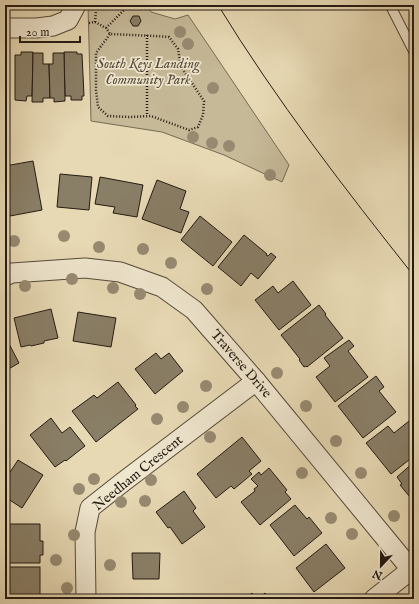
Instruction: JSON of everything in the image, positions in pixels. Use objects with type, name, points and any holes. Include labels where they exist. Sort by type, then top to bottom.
[{"type":"street","points":[[5,28],[37,28],[53,26],[68,20],[76,5]]},
{"type":"street","name":"Traverse Drive","points":[[5,276],[12,273],[85,268],[120,272],[162,287],[194,310],[256,381],[413,571]]},
{"type":"street","name":"Needham Crescent","points":[[86,599],[85,532],[90,508],[256,381]]},
{"type":"street","points":[[374,599],[413,571]]},
{"type":"lane","points":[[390,5],[414,52]]},
{"type":"path","points":[[106,28],[129,5]]},
{"type":"path","points":[[95,22],[106,28],[110,34]]},
{"type":"path","points":[[110,34],[169,37],[178,49],[181,67],[204,100],[203,115],[198,127],[189,130],[151,116],[108,116],[98,107],[96,90],[96,53],[110,34]]},
{"type":"path","points":[[147,35],[147,116]]},
{"type":"green space","name":"South Keys Landing Community Park","points":[[88,5],[147,5],[151,12],[175,19],[188,15],[289,165],[282,182],[224,155],[162,132],[91,121]]},
{"type":"building","points":[[133,16],[139,16],[141,21],[138,26],[133,26],[130,21]]},
{"type":"building","points":[[21,52],[33,52],[32,96],[27,96],[26,101],[15,100],[15,55],[21,55]]},
{"type":"building","points":[[64,52],[77,52],[77,54],[82,54],[84,96],[82,96],[82,100],[71,100],[71,96],[65,96]]},
{"type":"building","points":[[33,53],[43,53],[43,64],[49,64],[50,98],[43,98],[43,102],[32,102]]},
{"type":"building","points":[[53,53],[64,53],[65,101],[54,102],[54,98],[50,98],[49,64],[53,64]]},
{"type":"building","points":[[33,161],[42,210],[10,216],[5,186],[5,182],[7,181],[5,166]]},
{"type":"building","points":[[60,174],[92,177],[89,210],[57,207]]},
{"type":"building","points":[[100,177],[143,185],[137,217],[113,213],[115,207],[95,204]]},
{"type":"building","points":[[157,180],[186,191],[180,209],[189,212],[181,233],[142,219]]},
{"type":"building","points":[[200,216],[232,242],[213,266],[181,240]]},
{"type":"building","points":[[244,235],[267,254],[266,255],[268,256],[271,253],[276,257],[258,279],[251,273],[241,286],[218,267]]},
{"type":"building","points":[[293,281],[311,305],[279,330],[255,300],[273,286],[278,293]]},
{"type":"building","points":[[319,305],[343,338],[307,367],[304,367],[299,360],[300,359],[281,335]]},
{"type":"building","points":[[51,309],[58,338],[44,341],[44,343],[21,347],[14,318]]},
{"type":"building","points":[[78,312],[116,318],[111,347],[73,341]]},
{"type":"building","points":[[5,336],[19,363],[5,371]]},
{"type":"building","points":[[349,340],[354,346],[348,351],[368,377],[335,402],[316,377],[330,366],[324,358]]},
{"type":"building","points":[[156,353],[161,359],[169,353],[183,371],[155,394],[135,369]]},
{"type":"building","points":[[376,376],[384,387],[379,391],[396,412],[363,438],[338,406]]},
{"type":"building","points":[[118,382],[138,409],[96,442],[72,411],[94,395],[97,398]]},
{"type":"building","points":[[51,418],[62,433],[70,427],[85,446],[66,461],[65,460],[55,467],[30,435]]},
{"type":"building","points":[[409,421],[414,428],[414,456],[391,474],[366,443],[388,426],[394,433]]},
{"type":"building","points":[[242,437],[261,461],[249,471],[252,474],[234,489],[231,486],[216,498],[197,474]]},
{"type":"building","points":[[18,460],[43,475],[22,508],[5,497],[5,480]]},
{"type":"building","points":[[414,462],[414,502],[400,485],[402,484],[397,477]]},
{"type":"building","points":[[269,468],[287,490],[285,492],[291,499],[260,525],[241,502],[255,491],[254,489],[258,486],[251,479],[259,472],[261,475]]},
{"type":"building","points":[[184,491],[196,508],[193,511],[205,527],[182,544],[170,527],[168,528],[156,512]]},
{"type":"building","points":[[295,505],[307,519],[309,517],[322,533],[294,556],[270,525]]},
{"type":"building","points":[[7,524],[40,524],[40,541],[43,541],[43,555],[40,555],[40,563],[7,563],[7,552],[5,552],[5,535],[7,535]]},
{"type":"building","points":[[326,544],[345,568],[314,592],[296,568]]},
{"type":"building","points":[[132,553],[160,553],[159,579],[133,579]]},
{"type":"building","points":[[5,567],[40,567],[40,599],[5,599]]},
{"type":"building","points":[[252,593],[257,599],[245,599]]},
{"type":"building","points":[[265,593],[270,599],[258,599]]},
{"type":"tram line","points":[[218,5],[287,110],[414,276]]}]
